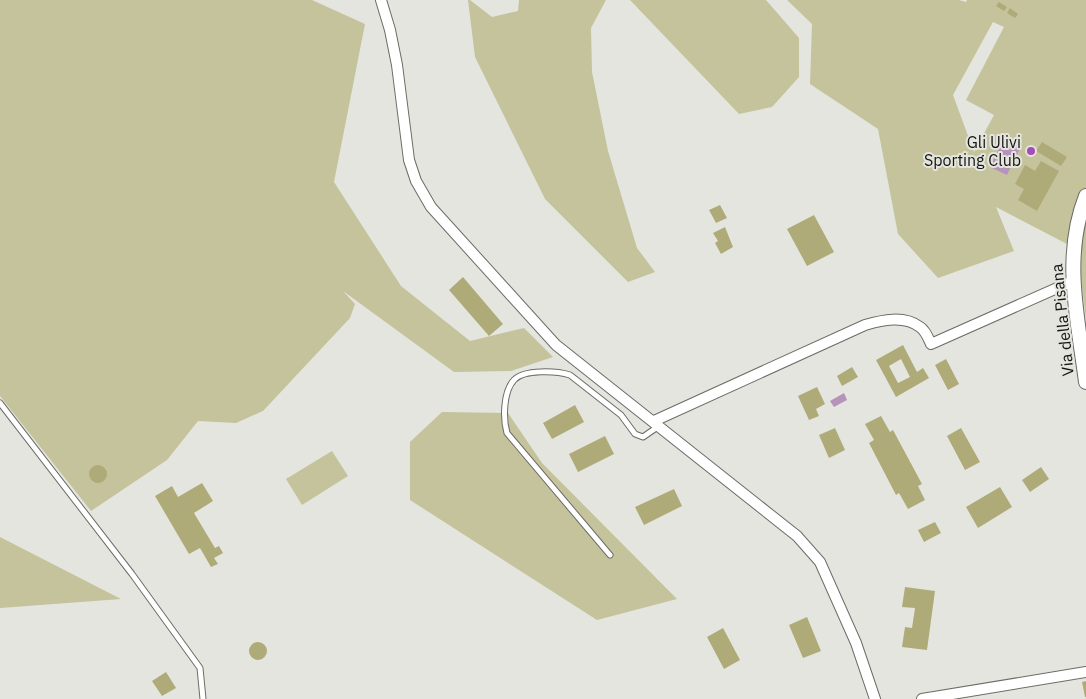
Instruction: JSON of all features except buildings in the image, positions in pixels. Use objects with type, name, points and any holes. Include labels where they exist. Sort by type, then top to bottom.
[{"type":"main road","name":"Via della Pisana","points":[[1086,196],[1075,232],[1073,258],[1073,281],[1086,382]]},
{"type":"street","points":[[381,0],[390,30],[397,65],[409,160],[416,181],[431,207],[556,345],[773,515],[797,536],[820,562],[856,644],[875,699]]},
{"type":"street","points":[[657,424],[865,325],[896,319],[920,326],[932,344],[1073,281]]},
{"type":"street","points":[[922,699],[1086,672]]},
{"type":"lane","points":[[610,555],[507,433],[504,421],[505,405],[509,390],[513,381],[521,375],[539,372],[562,372],[570,375],[621,415],[635,434],[643,437],[657,424]]},
{"type":"lane","points":[[0,404],[132,574],[200,668],[203,699]]},
{"type":"green space","points":[[0,0],[312,0],[365,24],[334,182],[401,286],[470,341],[524,328],[553,357],[511,371],[454,372],[343,291],[355,304],[350,318],[263,411],[236,423],[198,421],[167,460],[91,511],[0,396]]},
{"type":"green space","points":[[468,0],[492,17],[518,11],[519,0],[606,0],[591,28],[592,72],[608,151],[637,248],[655,272],[628,282],[545,199],[475,57]]},
{"type":"green space","points":[[630,0],[766,0],[799,38],[799,77],[772,107],[739,114]]},
{"type":"green space","points":[[787,0],[959,0],[966,2],[967,0],[1086,0],[1086,208],[1067,244],[996,207],[1014,251],[938,278],[898,234],[878,129],[810,84],[812,24]],"holes":[[[993,22],[1004,27],[966,100],[994,115],[974,152],[953,95]]]},
{"type":"green space","points":[[1086,219],[1086,319],[1079,264]]},
{"type":"green space","points":[[442,412],[508,413],[542,463],[677,599],[597,620],[410,500],[410,442]]},
{"type":"green space","points":[[332,451],[348,476],[302,505],[286,479]]},
{"type":"green space","points":[[0,537],[121,599],[0,608]]},
{"type":"shaded area","points":[[1005,136],[1022,144],[1007,175],[990,167]]},
{"type":"shaded area","points":[[844,393],[847,400],[834,407],[830,401]]},
{"type":"place","name":"Gli Ulivi Sporting Club","points":[[1031,151]]}]
